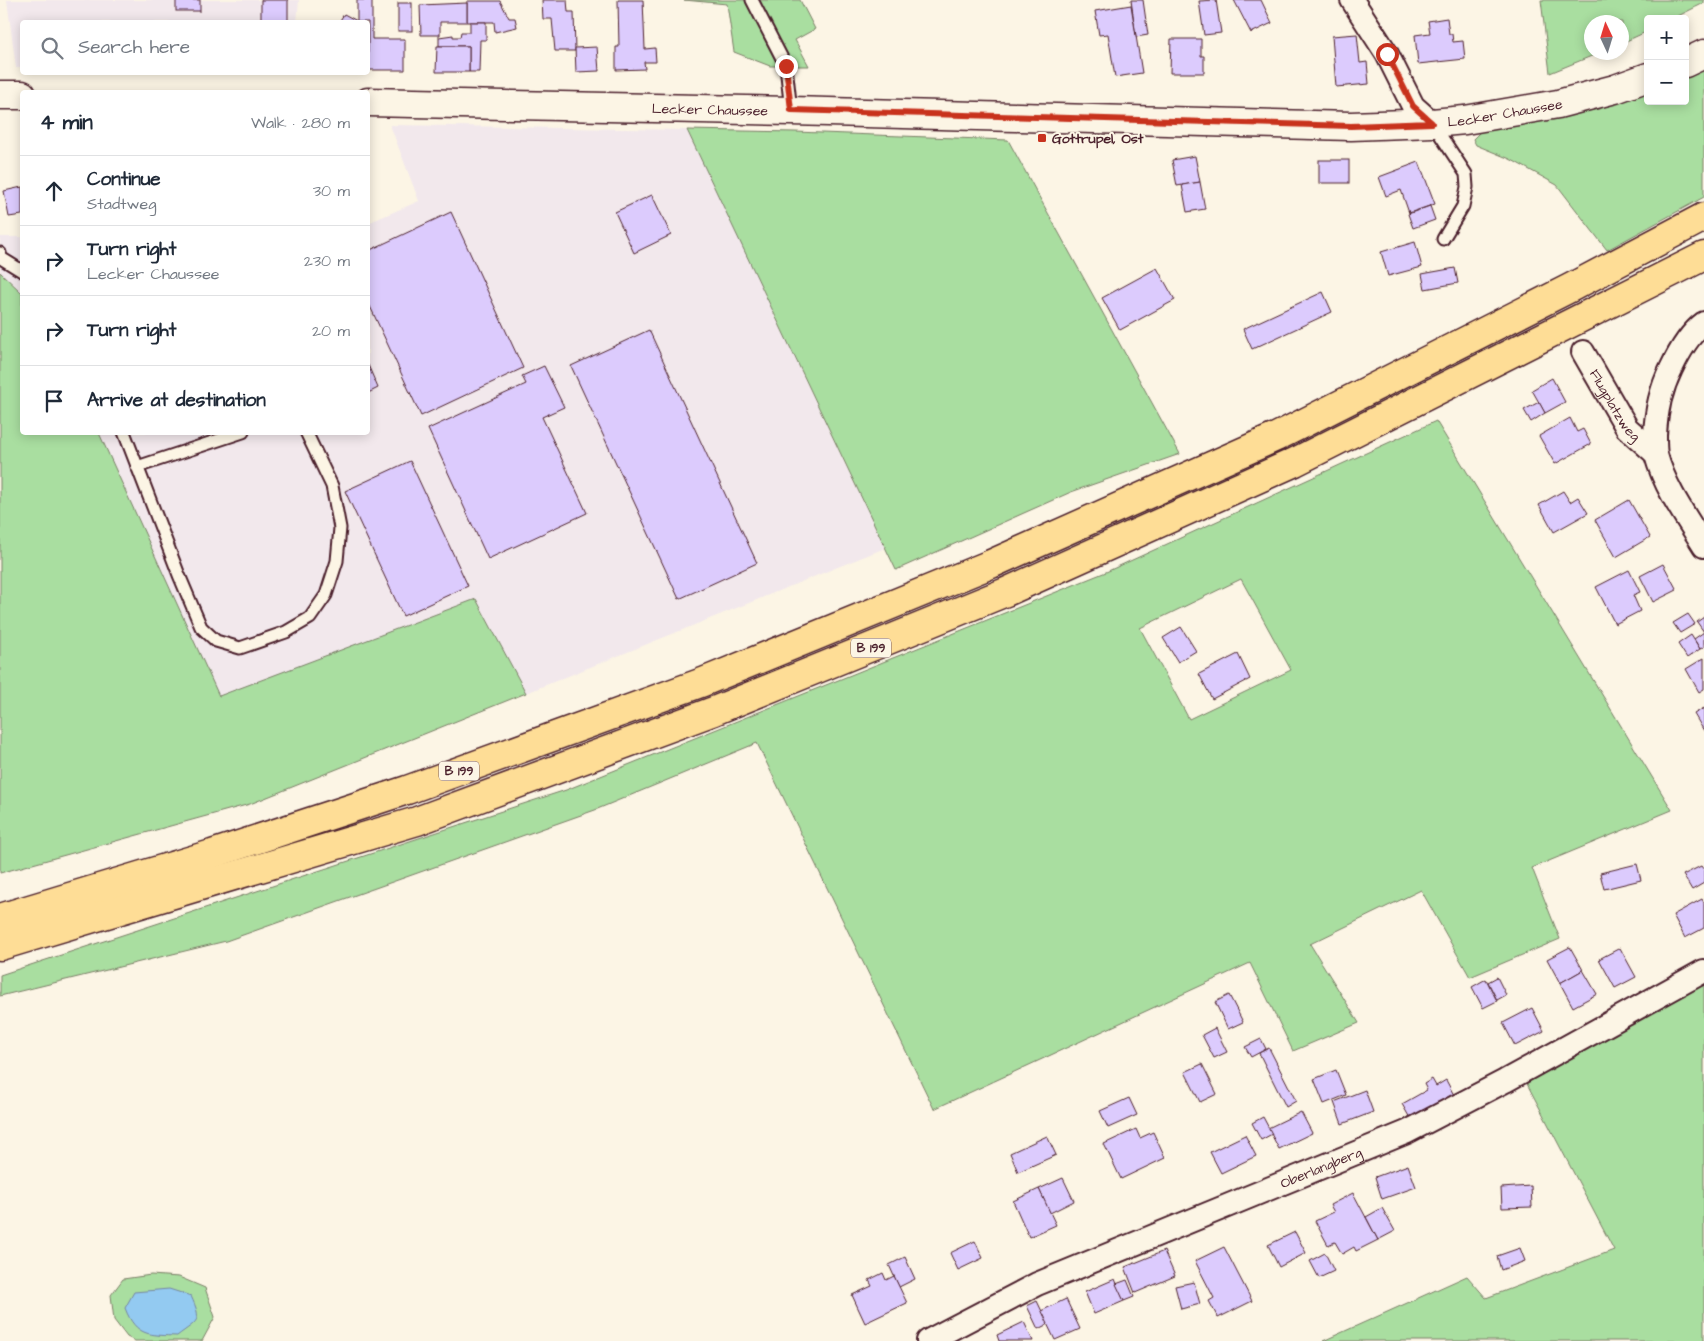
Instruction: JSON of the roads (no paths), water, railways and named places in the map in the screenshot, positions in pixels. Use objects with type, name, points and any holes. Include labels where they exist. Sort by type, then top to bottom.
[{"type":"highway","name":"B 199","points":[[0,918],[212,854],[407,790],[704,682],[973,572],[1276,437],[1570,288],[1704,217]]},
{"type":"highway","name":"B 199","points":[[0,946],[417,822],[733,704],[1006,592],[1296,462],[1704,256]]},
{"type":"street","points":[[1352,0],[1387,54],[1413,106],[1432,123]]},
{"type":"street","points":[[1689,61],[1704,54]]},
{"type":"street","name":"Lecker Chaussee","points":[[370,102],[791,110],[1351,126],[1465,120],[1558,104],[1615,89],[1644,78]]},
{"type":"street","points":[[0,95],[20,95]]},
{"type":"street","name":"Flugplatzweg","points":[[1704,323],[1696,329],[1679,352],[1662,386],[1656,418],[1656,453],[1665,478],[1677,503],[1704,546]]},
{"type":"street","name":"Flugplatzweg","points":[[1583,352],[1627,428],[1656,453]]},
{"type":"street","name":"Oberlangberg","points":[[928,1341],[1037,1284],[1407,1132],[1505,1081],[1704,971]]},
{"type":"lane","points":[[752,0],[786,66],[791,110]]},
{"type":"lane","points":[[1432,123],[1466,174],[1467,187],[1463,206],[1443,239]]},
{"type":"lane","points":[[0,253],[1,258],[20,270]]},
{"type":"lane","points":[[125,435],[201,627],[216,641],[240,648],[286,632],[310,618],[326,595],[337,561],[340,528],[332,486],[307,435]]},
{"type":"lane","points":[[137,467],[234,435]]},
{"type":"water","points":[[169,1289],[191,1296],[197,1311],[194,1323],[177,1336],[152,1334],[139,1329],[129,1317],[125,1308],[134,1292]]},
{"type":"place","name":"Gottrupel, Ost","points":[[1042,138]]}]
